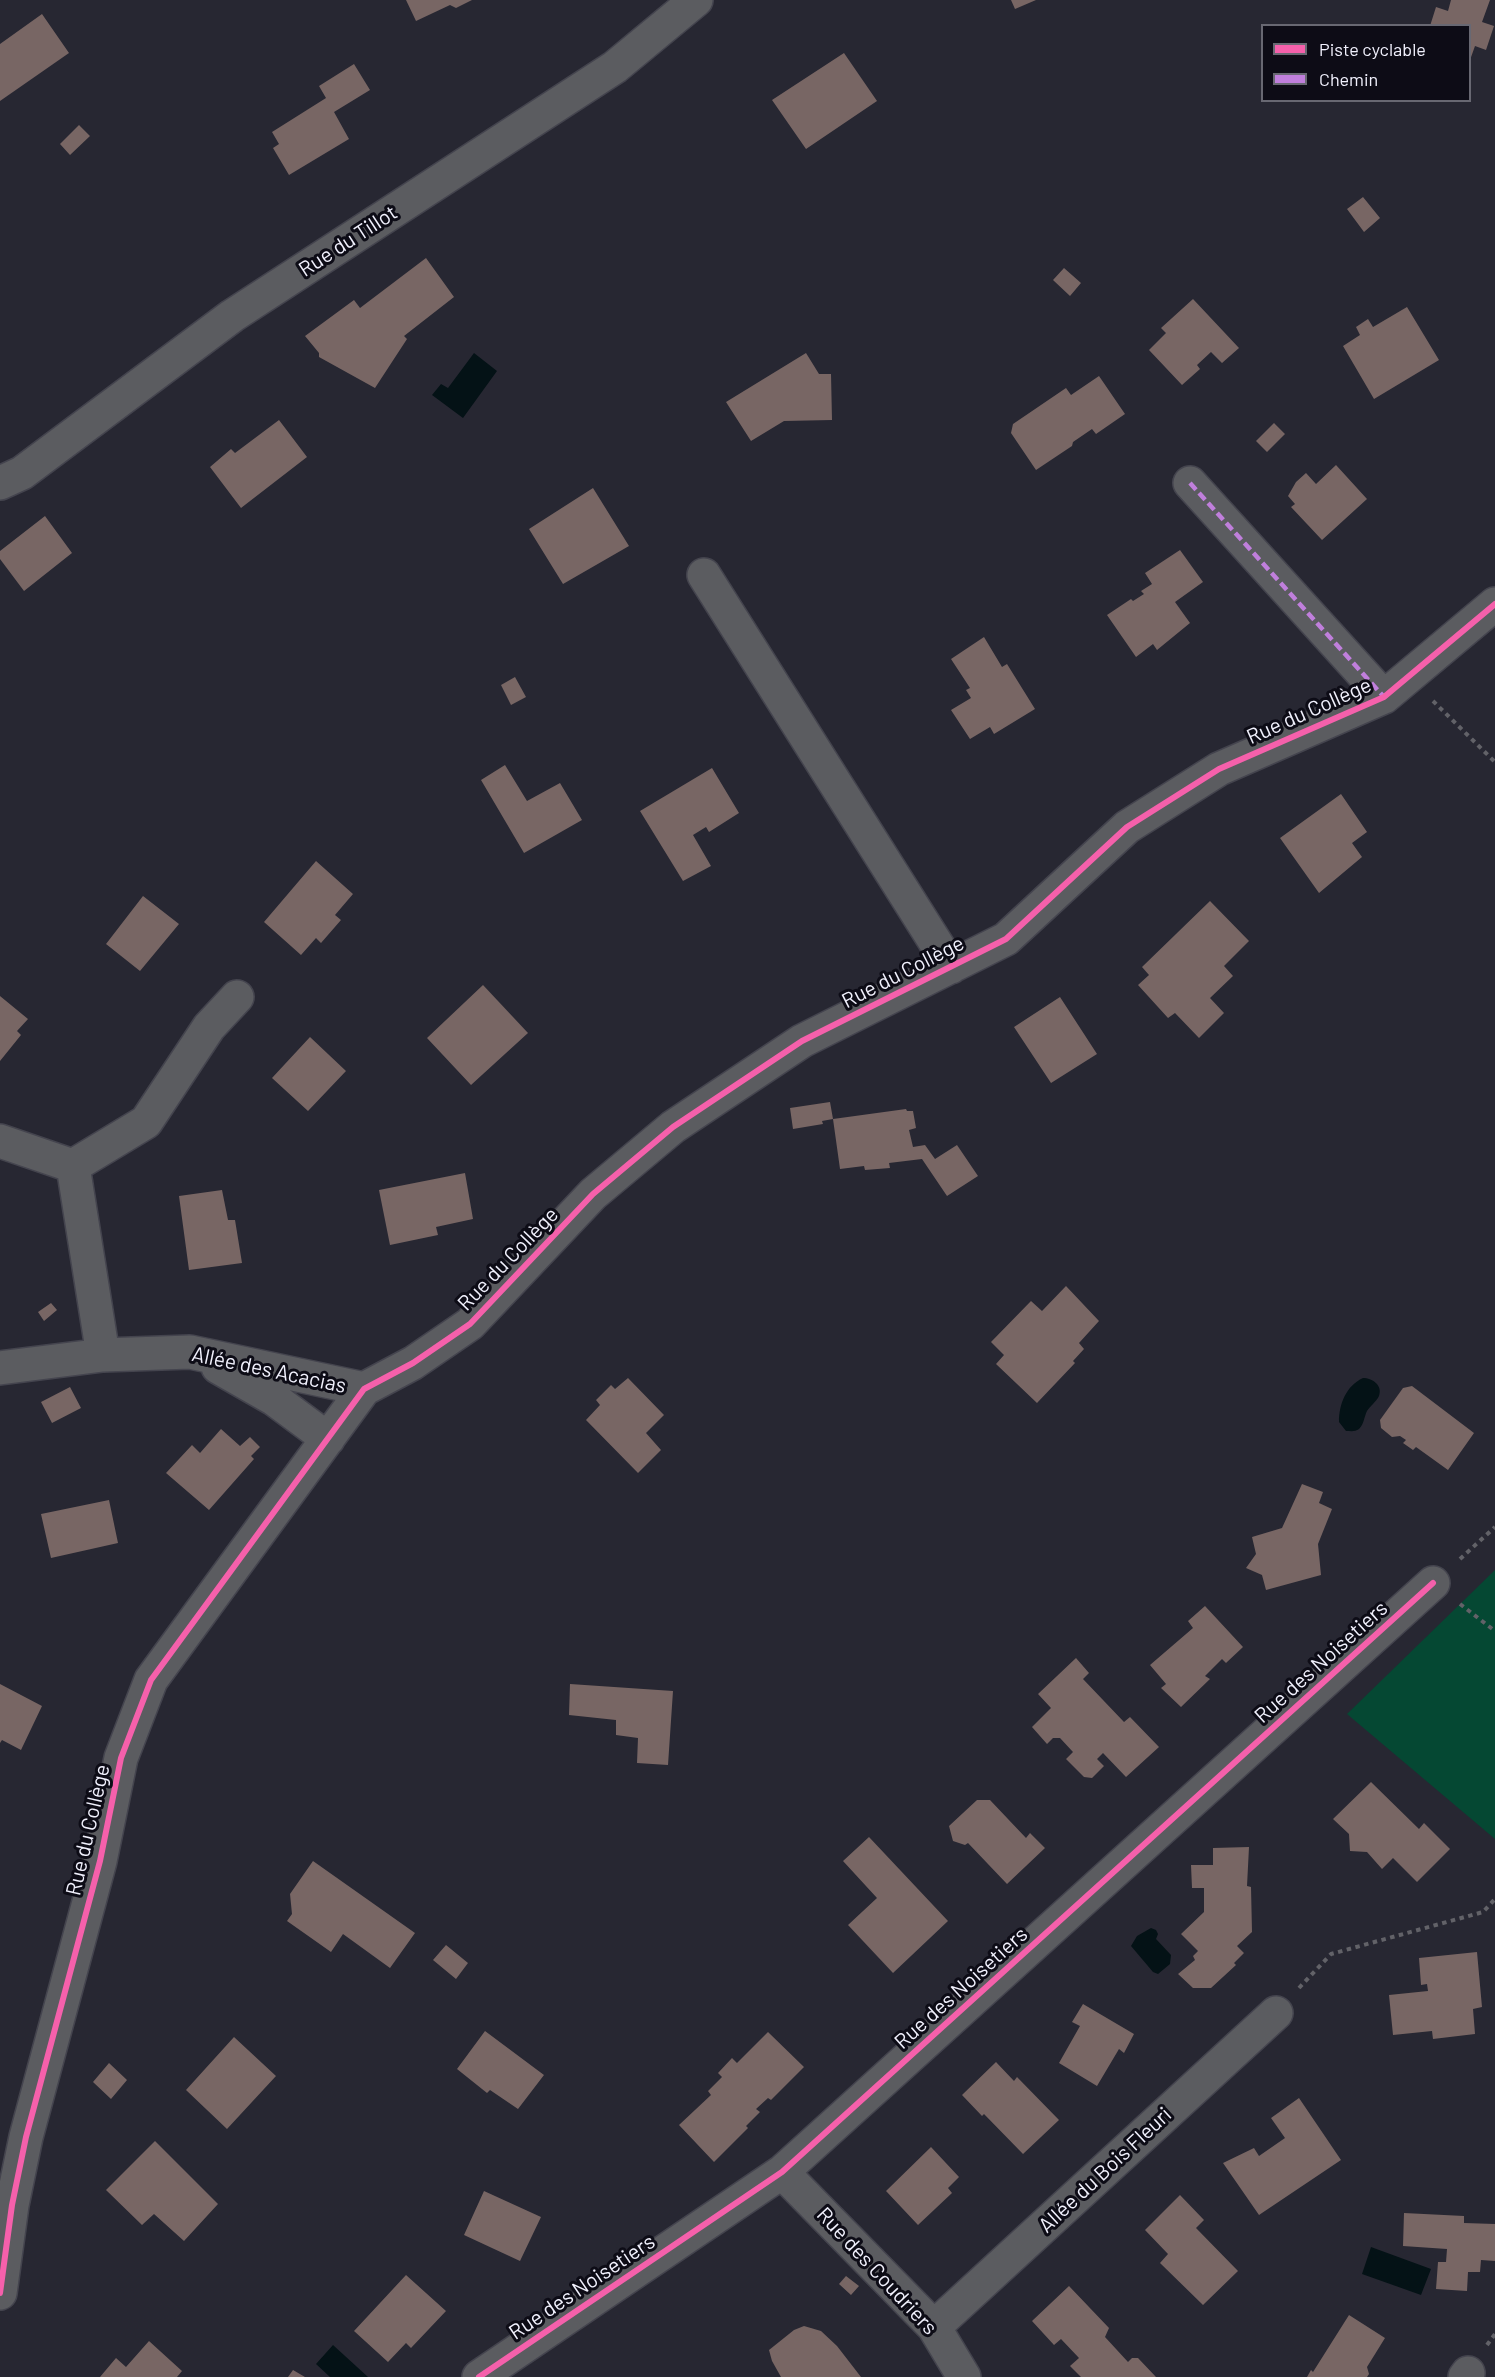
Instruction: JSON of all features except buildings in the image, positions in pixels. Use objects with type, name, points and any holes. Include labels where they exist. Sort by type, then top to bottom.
[{"type":"street","name":"Rue du Tillot","points":[[0,483],[22,473],[232,316],[615,67],[696,0]]},
{"type":"street","points":[[1190,483],[1396,688]]},
{"type":"street","name":"Rue du Collège","points":[[704,575],[951,967]]},
{"type":"street","name":"Rue du Collège","points":[[0,2293],[6,2204],[100,1861],[121,1758],[151,1680],[364,1389],[413,1363],[470,1324],[593,1194],[673,1127],[802,1041],[1006,939],[1127,827],[1219,769],[1396,688],[1495,604]]},
{"type":"street","points":[[0,1141],[73,1166],[146,1122],[209,1027],[237,998]]},
{"type":"street","points":[[73,1166],[103,1355]]},
{"type":"street","points":[[190,1352],[274,1400],[328,1439]]},
{"type":"street","name":"Allée des Acacias","points":[[0,1368],[103,1355],[190,1352],[364,1389]]},
{"type":"street","name":"Rue des Noisetiers","points":[[479,2377],[782,2172],[1433,1583]]},
{"type":"street","name":"Allée du Bois Fleuri","points":[[934,2327],[1276,2013]]},
{"type":"street","name":"Rue des Coudriers","points":[[782,2172],[934,2327],[964,2377]]},
{"type":"path","points":[[1396,688],[1495,762]]},
{"type":"path","points":[[1495,1527],[1433,1583],[1495,1631]]},
{"type":"path","points":[[1276,2013],[1331,1954],[1483,1912],[1495,1899]]},
{"type":"green space","points":[[1495,1570],[1495,1839],[1347,1714]]},
{"type":"shaded area","points":[[474,353],[497,371],[463,418],[432,395],[441,384],[448,388]]},
{"type":"shaded area","points":[[1363,1378],[1370,1379],[1378,1385],[1379,1396],[1367,1411],[1359,1429],[1346,1431],[1339,1422],[1342,1402],[1352,1386]]},
{"type":"shaded area","points":[[1151,1928],[1156,1930],[1158,1934],[1156,1939],[1171,1955],[1170,1964],[1158,1974],[1153,1972],[1131,1946],[1137,1936]]},
{"type":"shaded area","points":[[1371,2247],[1431,2269],[1421,2295],[1362,2274]]},
{"type":"shaded area","points":[[333,2345],[368,2377],[330,2377],[316,2364]]},
{"type":"marked path","points":[[1190,483],[1384,697]]},
{"type":"cycle path","points":[[0,2293],[12,2205],[26,2137],[100,1861],[121,1758],[151,1680],[364,1389],[413,1363],[470,1324],[593,1194],[673,1127],[802,1041],[1006,939],[1127,827],[1219,769],[1384,697],[1495,604]]},
{"type":"cycle path","points":[[479,2377],[782,2172],[1433,1583]]}]
